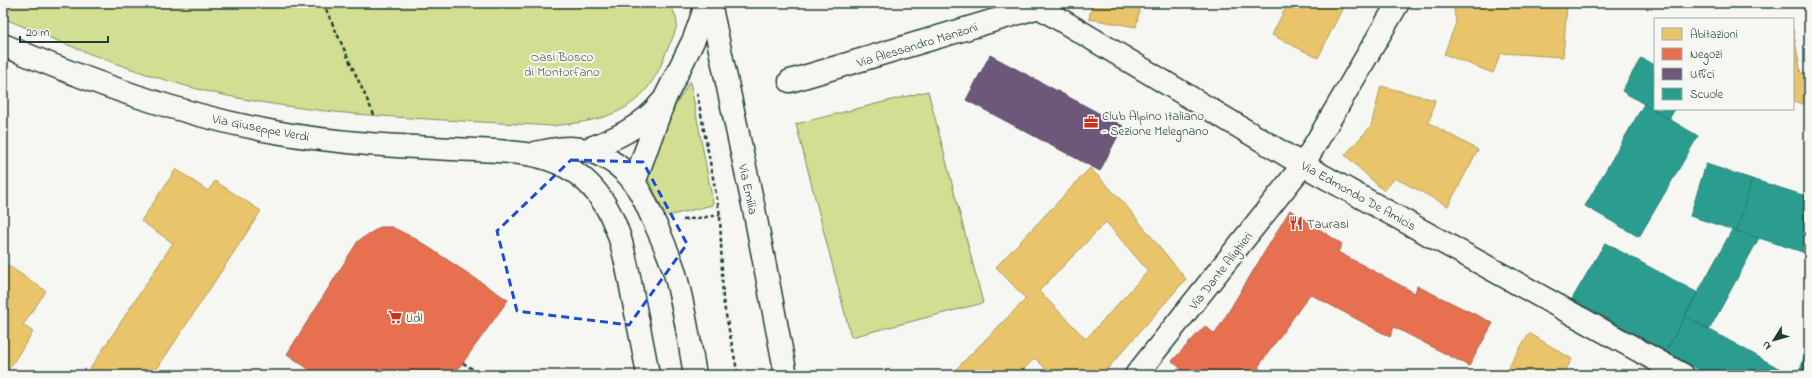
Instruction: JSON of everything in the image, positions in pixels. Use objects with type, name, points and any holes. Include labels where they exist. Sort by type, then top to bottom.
[{"type":"street","points":[[634,183],[666,98],[694,39],[706,3]]},
{"type":"street","name":"Via Emilia","points":[[710,3],[754,208],[786,375]]},
{"type":"street","name":"Via Dante Alighieri","points":[[1136,375],[1303,165],[1398,3]]},
{"type":"street","name":"Via Edmondo De Amicis","points":[[1039,4],[1303,165],[1680,374]]},
{"type":"street","name":"Via Alessandro Manzoni","points":[[790,82],[1039,4]]},
{"type":"street","name":"Via Giuseppe Verdi","points":[[3,45],[108,87],[186,112],[293,135],[388,146],[531,153]]},
{"type":"street","points":[[585,150],[615,137],[641,122],[666,98]]},
{"type":"street","points":[[531,153],[565,148],[585,150],[600,155],[613,163],[625,172],[634,183],[649,209],[680,292],[695,375]]},
{"type":"street","points":[[531,153],[558,162],[574,172],[594,189],[611,214],[630,280],[648,375]]},
{"type":"path","points":[[324,3],[388,146]]},
{"type":"path","points":[[697,91],[720,215],[723,300],[738,375]]},
{"type":"path","points":[[463,362],[482,375]]},
{"type":"highlighted area","points":[[571,160],[643,162],[687,244],[629,325],[517,311],[497,231]]},
{"type":"green space","name":"Oasi Bosco di Montorfano","points":[[3,3],[670,3],[677,21],[677,26],[656,74],[646,89],[635,101],[622,110],[607,116],[572,124],[552,126],[389,117],[308,109],[228,96],[170,81],[114,63],[58,41],[3,18]]},
{"type":"green space","points":[[690,81],[713,203],[712,205],[668,216],[663,211],[651,184],[641,168],[650,148]]},
{"type":"green space","points":[[928,91],[983,303],[851,337],[796,124]]},
{"type":"building: Abitazioni","points":[[1092,3],[1141,3],[1136,27],[1089,19]]},
{"type":"building: Abitazioni","points":[[1288,3],[1345,3],[1318,58],[1272,35]]},
{"type":"building: Abitazioni","points":[[1453,3],[1537,3],[1567,5],[1563,57],[1501,53],[1493,73],[1444,54],[1456,23]]},
{"type":"building: Abitazioni","points":[[1794,35],[1801,73],[1809,75],[1809,106],[1794,101]]},
{"type":"building: Abitazioni","points":[[1381,86],[1435,100],[1429,123],[1478,150],[1448,206],[1395,178],[1384,191],[1345,155],[1371,126]]},
{"type":"building: Abitazioni","points":[[1090,168],[1123,202],[1186,279],[1102,375],[1052,375],[1035,358],[1018,375],[956,375],[953,372],[1026,299],[996,267]],"holes":[[[1106,222],[1148,271],[1086,339],[1039,291]]]},
{"type":"building: Abitazioni","points":[[176,169],[208,191],[215,181],[261,211],[153,375],[86,375],[173,243],[141,221]]},
{"type":"building: Abitazioni","points":[[3,262],[46,291],[23,325],[33,332],[5,375],[3,375]]},
{"type":"building: Abitazioni","points":[[1529,333],[1572,359],[1563,375],[1504,375]]},
{"type":"building: Negozi","points":[[1290,210],[1342,244],[1338,252],[1415,293],[1417,286],[1493,323],[1469,366],[1394,327],[1390,337],[1310,294],[1258,367],[1267,375],[1188,375],[1172,361],[1205,326],[1215,334]]},
{"type":"building: Negozi","points":[[380,227],[392,227],[416,239],[508,300],[454,375],[317,375],[287,354],[358,241]]},
{"type":"building: Uffici","points":[[990,55],[1123,126],[1100,171],[966,100]]},
{"type":"building: Scuole","points":[[1641,58],[1654,64],[1654,110],[1674,110],[1669,119],[1622,91]]},
{"type":"building: Scuole","points":[[1644,104],[1698,136],[1639,237],[1585,206]]},
{"type":"building: Scuole","points":[[1706,164],[1752,179],[1737,231],[1690,216]]},
{"type":"building: Scuole","points":[[1752,179],[1809,197],[1809,254],[1737,231]]},
{"type":"building: Scuole","points":[[1732,230],[1759,238],[1709,330],[1685,316]]},
{"type":"building: Scuole","points":[[1605,243],[1698,293],[1666,351],[1572,299]]},
{"type":"building: Scuole","points":[[1685,316],[1789,374],[1801,368],[1809,338],[1809,375],[1708,375],[1666,351]]},
{"type":"place","name":"Club Alpino Italiano - Sezione Melegnano","points":[[1091,122]]},
{"type":"place","name":"Taurasi","points":[[1296,223]]},
{"type":"place","name":"Lidl","points":[[395,317]]}]
